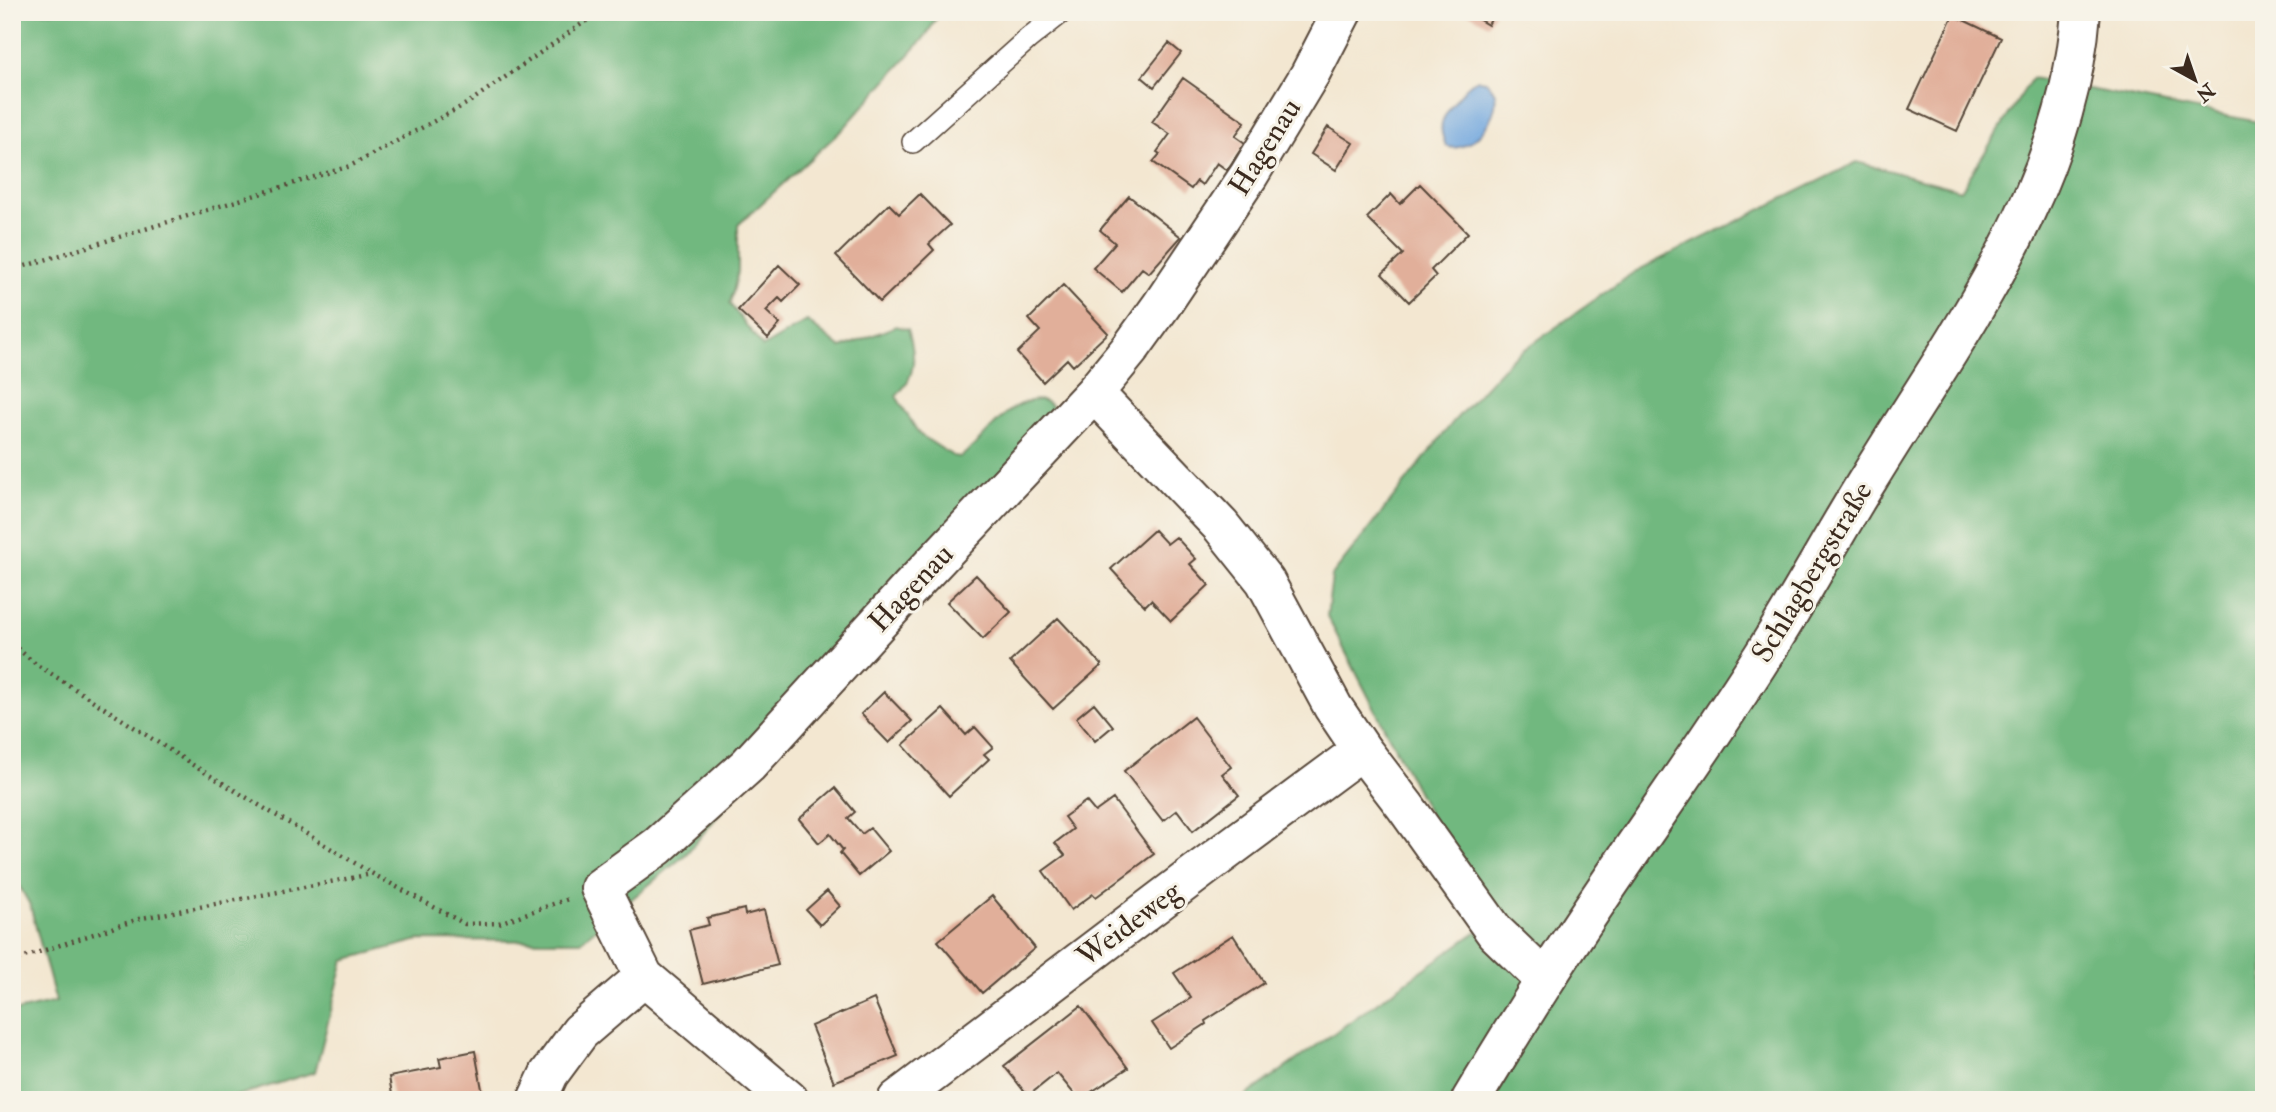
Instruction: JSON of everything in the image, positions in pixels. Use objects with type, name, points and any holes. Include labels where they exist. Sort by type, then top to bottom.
[{"type":"street","name":"Hagenau","points":[[600,888],[658,846],[748,765],[1094,393],[1161,306],[1241,186],[1310,74],[1342,12]]},
{"type":"street","name":"Schlagbergstraße","points":[[1471,1100],[1545,980],[1797,602],[1866,481],[2013,242],[2035,196],[2055,142],[2070,85],[2081,12]]},
{"type":"street","points":[[1094,393],[1221,526],[1265,581],[1333,707],[1362,750],[1495,932],[1545,980]]},
{"type":"street","name":"Weideweg","points":[[897,1100],[1362,750]]},
{"type":"street","points":[[600,888],[644,977],[789,1100]]},
{"type":"street","points":[[537,1100],[550,1074],[580,1032],[644,977]]},
{"type":"lane","points":[[912,142],[1028,38],[1062,12]]},
{"type":"path","points":[[12,270],[350,166],[468,103],[603,12]]},
{"type":"path","points":[[12,644],[36,664],[173,752],[373,874],[465,923],[499,923],[600,888]]},
{"type":"path","points":[[12,961],[142,918],[373,874]]},
{"type":"green space","points":[[12,12],[940,12],[926,36],[844,128],[738,225],[738,272],[730,304],[763,347],[807,321],[841,348],[896,326],[908,329],[913,365],[908,381],[896,396],[919,434],[953,456],[960,457],[970,450],[1007,413],[1028,401],[1046,401],[1055,414],[991,487],[686,854],[581,941],[419,940],[344,960],[315,1072],[223,1100],[12,1100],[12,1012],[56,1002],[30,905],[12,873]]},
{"type":"green space","points":[[2032,78],[2264,123],[2264,1100],[1240,1100],[1486,925],[1327,616],[1332,576],[1453,422],[1511,359],[1634,272],[1857,162],[1961,190]]},
{"type":"water","points":[[1479,80],[1486,81],[1495,94],[1493,113],[1488,123],[1473,140],[1464,145],[1455,148],[1446,146],[1441,129],[1444,118],[1463,92]]},
{"type":"building","points":[[1466,12],[1495,12],[1488,25]]},
{"type":"building","points":[[1953,15],[2001,38],[1957,131],[1909,109]]},
{"type":"building","points":[[1169,43],[1181,53],[1154,87],[1142,77]]},
{"type":"building","points":[[1183,78],[1245,122],[1235,136],[1245,143],[1227,170],[1217,163],[1202,185],[1197,181],[1191,189],[1153,162],[1170,134],[1152,122]]},
{"type":"building","points":[[1328,127],[1353,143],[1336,170],[1311,154]]},
{"type":"building","points":[[1420,184],[1468,233],[1431,270],[1436,276],[1409,302],[1382,274],[1403,254],[1367,218],[1391,194],[1400,204]]},
{"type":"building","points":[[920,194],[950,225],[929,244],[934,250],[880,302],[836,256],[889,204],[899,214]]},
{"type":"building","points":[[1129,196],[1181,237],[1149,273],[1142,268],[1122,292],[1093,268],[1115,243],[1100,230]]},
{"type":"building","points":[[779,265],[800,285],[783,302],[779,298],[766,311],[780,324],[768,338],[738,310]]},
{"type":"building","points":[[1063,285],[1108,333],[1073,366],[1067,359],[1043,382],[1017,353],[1040,331],[1029,319]]},
{"type":"building","points":[[1154,530],[1167,544],[1176,537],[1196,559],[1190,564],[1209,585],[1171,621],[1151,600],[1145,606],[1111,569]]},
{"type":"building","points":[[976,575],[1011,612],[983,639],[947,602]]},
{"type":"building","points":[[1058,618],[1102,665],[1053,709],[1010,662]]},
{"type":"building","points":[[884,692],[912,721],[889,743],[861,714]]},
{"type":"building","points":[[1094,703],[1113,726],[1095,741],[1076,718]]},
{"type":"building","points":[[943,709],[966,735],[975,727],[993,747],[984,754],[989,759],[949,796],[903,745]]},
{"type":"building","points":[[1193,717],[1231,767],[1222,774],[1239,795],[1193,831],[1177,810],[1163,821],[1124,771]]},
{"type":"building","points":[[835,788],[855,812],[848,818],[862,834],[870,828],[889,851],[859,876],[840,853],[843,850],[830,834],[819,843],[799,819]]},
{"type":"building","points":[[1113,799],[1154,854],[1096,897],[1093,894],[1071,910],[1043,871],[1065,855],[1055,843],[1073,829],[1064,817],[1086,801],[1095,812]]},
{"type":"building","points":[[827,891],[840,906],[820,925],[806,910]]},
{"type":"building","points":[[992,896],[1035,948],[982,993],[938,941]]},
{"type":"building","points":[[744,909],[745,915],[764,910],[778,965],[703,984],[689,930],[709,925],[707,918]]},
{"type":"building","points":[[1233,935],[1264,983],[1169,1048],[1152,1023],[1191,998],[1174,973]]},
{"type":"building","points":[[874,999],[898,1056],[834,1082],[811,1026]]},
{"type":"building","points":[[1081,1006],[1128,1068],[1079,1100],[1057,1073],[1028,1096],[1004,1066]]},
{"type":"building","points":[[475,1051],[484,1100],[393,1100],[389,1077],[441,1067],[439,1058]]}]
